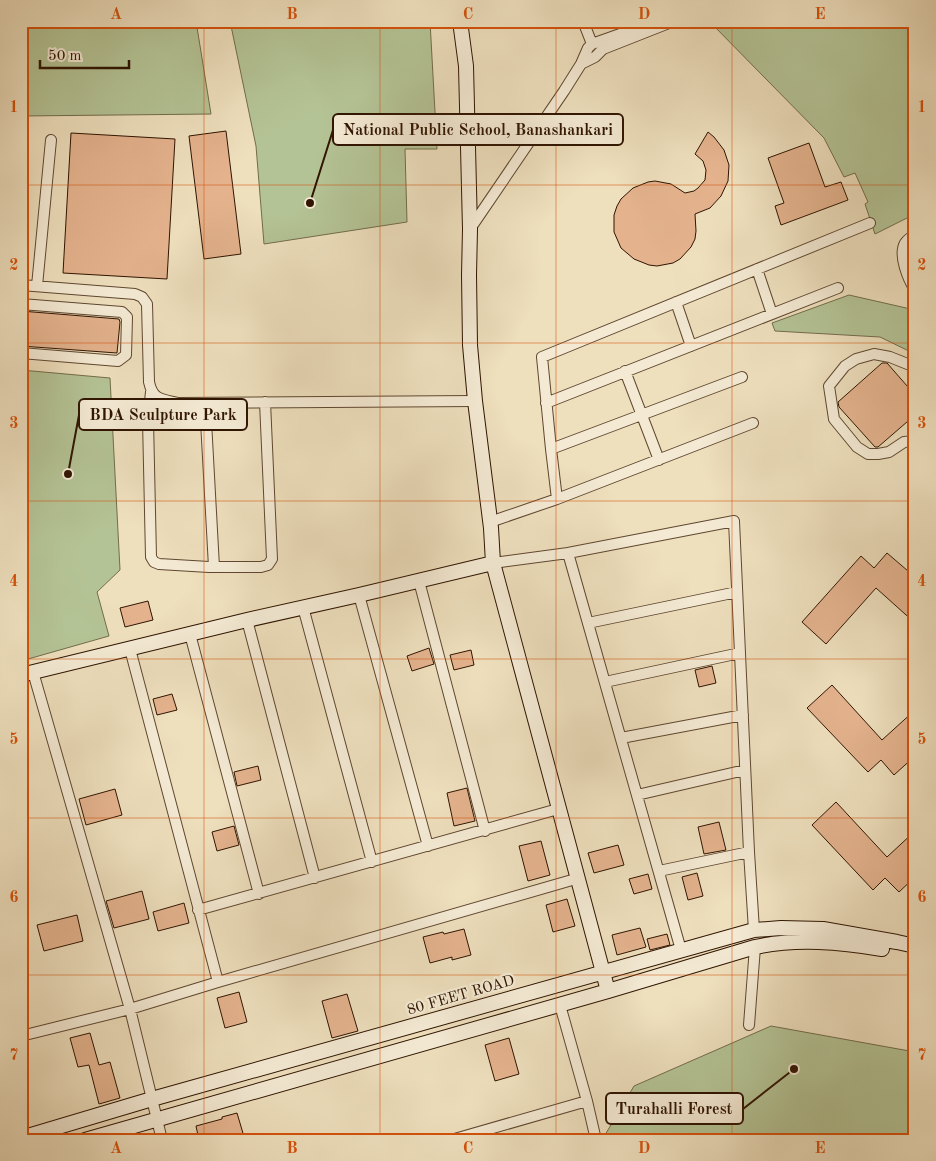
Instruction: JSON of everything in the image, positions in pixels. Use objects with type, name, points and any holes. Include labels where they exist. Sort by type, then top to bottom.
[{"type":"main road","points":[[460,21],[466,66],[470,229],[468,275],[470,345],[493,563],[608,991]]},
{"type":"main road","points":[[27,674],[247,620],[493,563]]},
{"type":"main road","name":"80 FEET ROAD","points":[[21,1138],[754,930],[788,928],[823,929],[915,946]]},
{"type":"main road","points":[[85,1140],[608,991],[755,947],[787,942],[820,942],[874,947],[915,955]]},
{"type":"street","points":[[583,21],[592,44]]},
{"type":"street","points":[[470,229],[581,64],[588,48],[592,44],[657,21]]},
{"type":"street","points":[[581,64],[595,57],[603,50],[674,21]]},
{"type":"street","points":[[37,286],[51,140]]},
{"type":"street","points":[[557,499],[542,356],[870,223]]},
{"type":"street","points":[[915,235],[904,244],[903,251],[905,271],[915,290]]},
{"type":"street","points":[[757,269],[772,314]]},
{"type":"street","points":[[21,285],[135,294],[142,297],[147,304],[149,382],[151,392],[148,420],[151,557],[154,562],[159,564],[214,567],[261,567],[268,565],[272,559],[265,402]]},
{"type":"street","points":[[546,402],[838,288]]},
{"type":"street","points":[[676,302],[691,346]]},
{"type":"street","points":[[21,304],[122,312],[127,318],[126,356],[118,361],[21,353]]},
{"type":"street","points":[[915,367],[890,357],[874,354],[856,359],[845,366],[829,386],[834,418],[857,447],[868,454],[878,454],[889,452],[904,442],[915,441]]},
{"type":"street","points":[[625,372],[659,460]]},
{"type":"street","points":[[551,449],[742,377]]},
{"type":"street","points":[[151,392],[159,399],[178,403],[475,401]]},
{"type":"street","points":[[205,403],[214,567]]},
{"type":"street","points":[[491,530],[557,499],[753,423]]},
{"type":"street","points":[[493,563],[568,553],[734,521],[754,930]]},
{"type":"street","points":[[568,553],[682,950]]},
{"type":"street","points":[[419,581],[485,831]]},
{"type":"street","points":[[588,623],[737,592]]},
{"type":"street","points":[[359,595],[428,846]]},
{"type":"street","points":[[303,607],[372,862]]},
{"type":"street","points":[[247,620],[316,878]]},
{"type":"street","points":[[190,634],[259,894]]},
{"type":"street","points":[[130,649],[218,982]]},
{"type":"street","points":[[605,682],[740,653]]},
{"type":"street","points":[[27,674],[130,1009],[162,1140]]},
{"type":"street","points":[[621,738],[743,714]]},
{"type":"street","points":[[638,795],[745,770]]},
{"type":"street","points":[[198,910],[558,809]]},
{"type":"street","points":[[659,871],[749,852]]},
{"type":"street","points":[[21,1036],[130,1009],[579,878]]},
{"type":"street","points":[[749,1026],[755,947]]},
{"type":"street","points":[[560,1004],[587,1100],[596,1140]]},
{"type":"street","points":[[451,1140],[587,1100]]},
{"type":"green space","points":[[21,21],[196,21],[211,114],[21,116]]},
{"type":"green space","points":[[230,21],[430,21],[437,149],[405,149],[407,222],[264,244],[256,146]]},
{"type":"green space","points":[[709,21],[915,21],[915,214],[875,234],[865,204],[868,202],[855,173],[844,177],[824,138]]},
{"type":"green space","points":[[849,295],[915,310],[915,354],[880,337],[775,331],[772,323]]},
{"type":"green space","points":[[21,370],[110,378],[120,570],[97,592],[109,636],[21,661]]},
{"type":"green space","points":[[771,1026],[915,1052],[915,1140],[602,1140],[634,1086]]},
{"type":"building","points":[[226,131],[241,254],[204,259],[189,136]]},
{"type":"building","points":[[708,132],[724,150],[729,165],[728,181],[721,196],[710,208],[695,214],[695,239],[691,247],[680,259],[673,263],[657,266],[634,259],[621,248],[614,232],[614,215],[621,199],[633,188],[655,181],[671,184],[685,193],[698,188],[705,180],[706,170],[703,161],[695,154]]},
{"type":"building","points":[[71,133],[175,139],[167,279],[63,273]]},
{"type":"building","points":[[809,143],[825,187],[841,182],[848,200],[781,225],[775,206],[784,203],[768,158]]},
{"type":"building","points":[[21,311],[119,319],[117,353],[21,346]]},
{"type":"building","points":[[882,363],[887,363],[915,395],[915,415],[878,447],[875,447],[839,407],[838,402]]},
{"type":"building","points":[[887,553],[915,577],[915,623],[876,588],[826,644],[802,622],[861,556],[874,568]]},
{"type":"building","points":[[148,601],[153,620],[125,627],[120,608]]},
{"type":"building","points":[[429,648],[434,664],[412,671],[407,656]]},
{"type":"building","points":[[471,650],[474,665],[454,670],[450,655]]},
{"type":"building","points":[[712,666],[716,683],[699,687],[695,670]]},
{"type":"building","points":[[832,685],[882,740],[915,710],[915,756],[894,775],[881,760],[868,772],[807,708]]},
{"type":"building","points":[[172,694],[177,710],[157,715],[153,699]]},
{"type":"building","points":[[258,766],[261,780],[237,786],[234,772]]},
{"type":"building","points":[[467,788],[475,821],[454,826],[447,793]]},
{"type":"building","points":[[115,789],[122,815],[86,825],[79,799]]},
{"type":"building","points":[[836,802],[887,857],[915,831],[915,877],[899,892],[885,878],[873,890],[812,825]]},
{"type":"building","points":[[719,822],[726,850],[704,854],[698,827]]},
{"type":"building","points":[[234,826],[239,845],[217,851],[212,832]]},
{"type":"building","points":[[541,841],[550,875],[528,881],[519,846]]},
{"type":"building","points":[[618,845],[624,865],[594,873],[588,853]]},
{"type":"building","points":[[697,873],[703,896],[688,900],[682,877]]},
{"type":"building","points":[[648,874],[652,889],[634,894],[629,879]]},
{"type":"building","points":[[142,891],[149,919],[114,928],[106,901]]},
{"type":"building","points":[[567,899],[575,926],[553,932],[546,905]]},
{"type":"building","points":[[184,903],[189,923],[158,931],[153,912]]},
{"type":"building","points":[[77,915],[83,941],[44,951],[37,925]]},
{"type":"building","points":[[640,928],[646,947],[617,955],[612,935]]},
{"type":"building","points":[[464,929],[471,955],[452,960],[452,957],[430,963],[423,937]]},
{"type":"building","points":[[667,934],[670,945],[650,950],[647,939]]},
{"type":"building","points":[[239,992],[247,1022],[225,1028],[217,998]]},
{"type":"building","points":[[347,994],[358,1031],[332,1038],[322,1001]]},
{"type":"building","points":[[90,1033],[99,1065],[110,1062],[120,1098],[99,1104],[89,1065],[78,1067],[70,1038]]},
{"type":"building","points":[[509,1038],[519,1074],[495,1081],[485,1045]]},
{"type":"building","points":[[237,1113],[245,1140],[199,1140],[196,1126]]},
{"type":"place","name":"National Public School, Banashankari","points":[[310,203]]},
{"type":"place","name":"BDA Sculpture Park","points":[[68,474]]},
{"type":"place","name":"Turahalli Forest","points":[[794,1069]]}]
